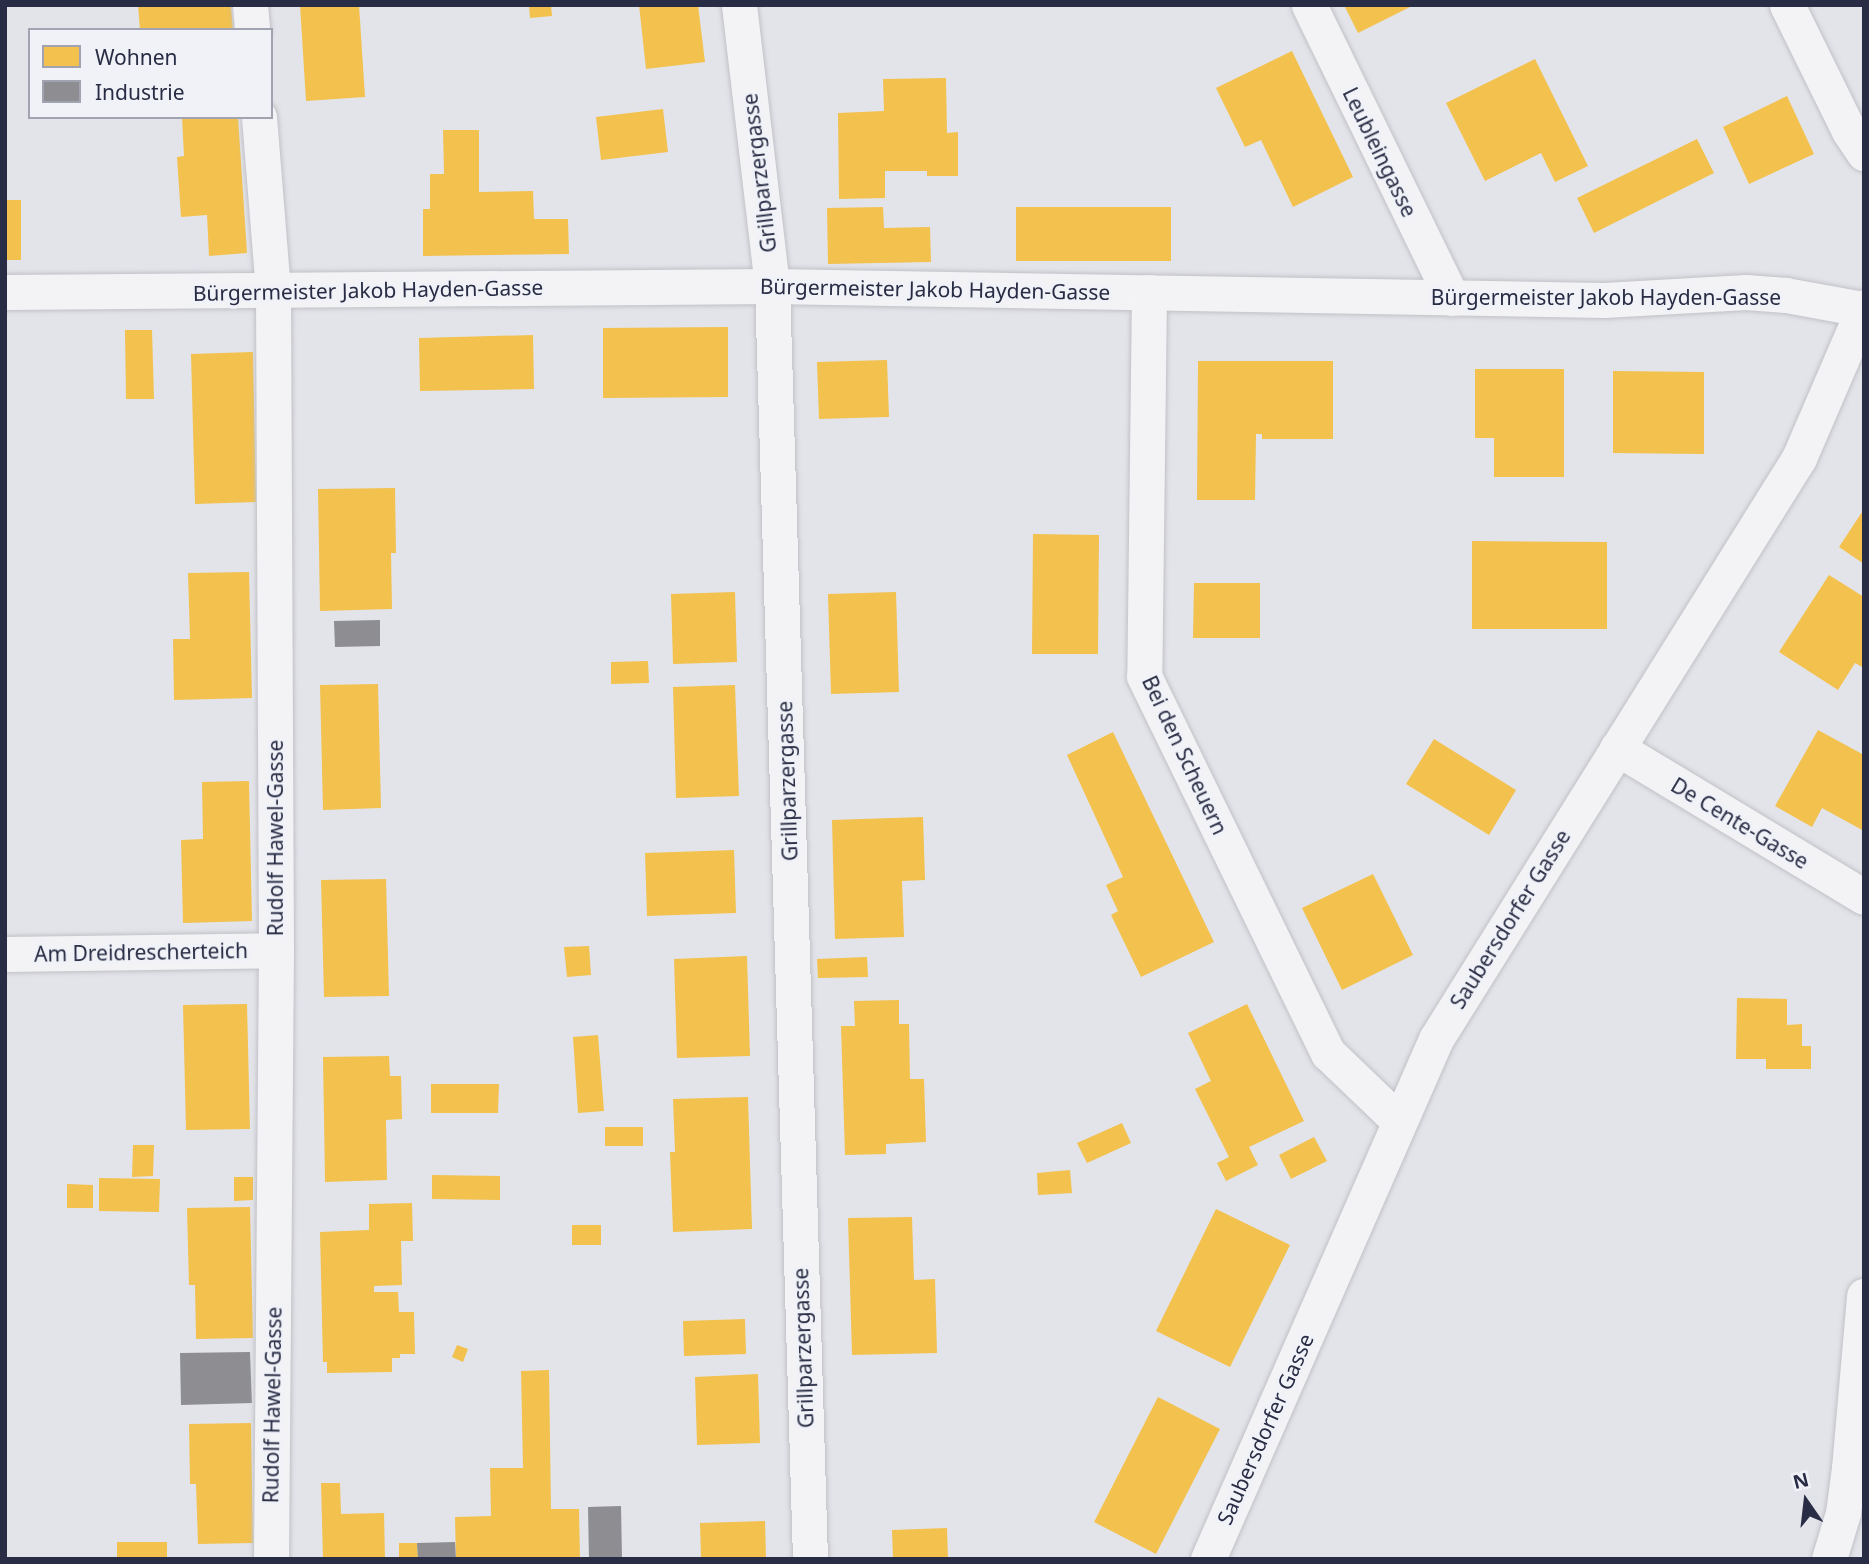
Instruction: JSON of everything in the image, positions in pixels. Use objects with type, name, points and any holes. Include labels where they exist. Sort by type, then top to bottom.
[{"type":"street","points":[[250,5],[252,28]]},
{"type":"street","name":"Grillparzergasse","points":[[739,5],[772,286],[810,1559]]},
{"type":"street","name":"Leubleingasse","points":[[1309,5],[1452,298]]},
{"type":"street","points":[[1787,5],[1849,131],[1864,153]]},
{"type":"street","name":"Rudolf Hawel-Gasse","points":[[259,119],[273,292],[276,950],[271,1559]]},
{"type":"street","name":"Bürgermeister Jakob Hayden-Gasse","points":[[5,292],[772,286],[1604,300],[1746,292],[1786,295],[1863,308]]},
{"type":"street","name":"Bei den Scheuern","points":[[1149,292],[1144,676],[1328,1054],[1399,1121]]},
{"type":"street","name":"Saubersdorfer Gasse","points":[[1208,1559],[1436,1039],[1799,458],[1863,308]]},
{"type":"street","name":"De Cente-Gasse","points":[[1617,748],[1864,897]]},
{"type":"street","name":"Am Dreidrescherteich","points":[[5,954],[276,950]]},
{"type":"street","points":[[1829,1559],[1843,1513],[1850,1468],[1864,1296]]},
{"type":"building: Wohnen","points":[[138,5],[231,5],[233,28],[140,28]]},
{"type":"building: Wohnen","points":[[300,5],[359,5],[365,97],[306,101]]},
{"type":"building: Wohnen","points":[[529,5],[551,5],[552,16],[530,18]]},
{"type":"building: Wohnen","points":[[639,5],[698,5],[705,62],[646,69]]},
{"type":"building: Wohnen","points":[[1344,5],[1414,5],[1358,33]]},
{"type":"building: Wohnen","points":[[1292,51],[1353,177],[1293,207],[1261,140],[1245,147],[1216,88]]},
{"type":"building: Wohnen","points":[[1535,59],[1588,166],[1555,182],[1541,153],[1485,181],[1446,103]]},
{"type":"building: Wohnen","points":[[946,78],[947,133],[958,132],[958,176],[927,176],[927,171],[885,171],[885,198],[839,199],[838,113],[884,111],[883,79]]},
{"type":"building: Wohnen","points":[[1787,96],[1814,154],[1749,184],[1723,127]]},
{"type":"building: Wohnen","points":[[663,109],[668,152],[601,160],[596,117]]},
{"type":"building: Wohnen","points":[[182,119],[238,119],[247,253],[209,256],[207,215],[181,217],[177,157],[184,156]]},
{"type":"building: Wohnen","points":[[443,130],[479,130],[479,192],[533,191],[534,219],[568,219],[569,254],[423,256],[423,209],[430,209],[430,174],[444,174]]},
{"type":"building: Wohnen","points":[[1697,139],[1714,173],[1594,233],[1577,198]]},
{"type":"building: Wohnen","points":[[5,200],[21,200],[21,260],[5,260]]},
{"type":"building: Wohnen","points":[[883,207],[884,228],[930,227],[931,262],[828,264],[827,208]]},
{"type":"building: Wohnen","points":[[1016,207],[1171,207],[1171,261],[1016,261]]},
{"type":"building: Wohnen","points":[[728,327],[728,397],[603,398],[603,328]]},
{"type":"building: Wohnen","points":[[125,330],[152,330],[154,399],[126,399]]},
{"type":"building: Wohnen","points":[[533,335],[534,389],[420,391],[419,338]]},
{"type":"building: Wohnen","points":[[253,352],[256,502],[195,504],[191,354]]},
{"type":"building: Wohnen","points":[[887,360],[889,417],[819,419],[817,362]]},
{"type":"building: Wohnen","points":[[1198,361],[1333,361],[1333,439],[1262,439],[1262,434],[1256,434],[1255,500],[1197,500]]},
{"type":"building: Wohnen","points":[[1475,369],[1564,369],[1564,477],[1494,477],[1494,438],[1475,438]]},
{"type":"building: Wohnen","points":[[1613,371],[1704,372],[1704,454],[1613,453]]},
{"type":"building: Wohnen","points":[[395,488],[396,553],[391,553],[392,609],[320,611],[318,489]]},
{"type":"building: Wohnen","points":[[1864,509],[1864,564],[1839,547]]},
{"type":"building: Wohnen","points":[[1033,534],[1099,535],[1098,654],[1032,654]]},
{"type":"building: Wohnen","points":[[1472,541],[1607,542],[1607,629],[1472,629]]},
{"type":"building: Wohnen","points":[[249,572],[252,698],[174,700],[173,639],[190,639],[188,573]]},
{"type":"building: Wohnen","points":[[1829,575],[1864,597],[1864,668],[1855,663],[1838,690],[1779,652]]},
{"type":"building: Wohnen","points":[[1194,583],[1260,583],[1260,638],[1193,638]]},
{"type":"building: Wohnen","points":[[735,592],[737,662],[673,664],[671,594]]},
{"type":"building: Wohnen","points":[[896,592],[899,692],[831,694],[828,594]]},
{"type":"building: Wohnen","points":[[648,661],[649,683],[611,684],[611,662]]},
{"type":"building: Wohnen","points":[[378,684],[381,808],[323,810],[320,685]]},
{"type":"building: Wohnen","points":[[735,685],[739,796],[676,798],[673,687]]},
{"type":"building: Wohnen","points":[[1818,730],[1864,755],[1864,831],[1822,808],[1812,827],[1775,806]]},
{"type":"building: Wohnen","points":[[1113,732],[1214,942],[1141,977],[1111,915],[1118,911],[1106,885],[1123,877],[1067,755]]},
{"type":"building: Wohnen","points":[[1434,739],[1516,790],[1489,835],[1406,784]]},
{"type":"building: Wohnen","points":[[249,781],[252,921],[183,923],[181,840],[203,839],[202,782]]},
{"type":"building: Wohnen","points":[[923,817],[925,880],[902,881],[904,937],[835,939],[832,820]]},
{"type":"building: Wohnen","points":[[734,850],[736,913],[647,916],[645,853]]},
{"type":"building: Wohnen","points":[[1373,874],[1413,955],[1342,990],[1302,908]]},
{"type":"building: Wohnen","points":[[386,879],[389,996],[324,997],[321,880]]},
{"type":"building: Wohnen","points":[[589,946],[591,975],[567,977],[564,947]]},
{"type":"building: Wohnen","points":[[747,956],[750,1056],[677,1058],[674,959]]},
{"type":"building: Wohnen","points":[[867,957],[868,977],[818,978],[817,959]]},
{"type":"building: Wohnen","points":[[1737,998],[1787,999],[1787,1025],[1802,1024],[1802,1046],[1811,1046],[1811,1069],[1766,1069],[1766,1059],[1736,1059]]},
{"type":"building: Wohnen","points":[[899,1000],[899,1024],[909,1024],[910,1079],[924,1079],[926,1142],[886,1144],[886,1154],[845,1155],[841,1026],[855,1026],[854,1001]]},
{"type":"building: Wohnen","points":[[247,1004],[250,1129],[186,1130],[183,1005]]},
{"type":"building: Wohnen","points":[[1247,1004],[1304,1121],[1249,1147],[1258,1165],[1226,1181],[1217,1163],[1229,1157],[1195,1089],[1211,1081],[1188,1033]]},
{"type":"building: Wohnen","points":[[598,1035],[604,1111],[578,1113],[573,1037]]},
{"type":"building: Wohnen","points":[[389,1056],[390,1076],[401,1076],[402,1119],[386,1120],[387,1180],[325,1182],[323,1057]]},
{"type":"building: Wohnen","points":[[431,1084],[499,1084],[498,1113],[431,1113]]},
{"type":"building: Wohnen","points":[[748,1097],[752,1229],[673,1232],[670,1152],[675,1152],[673,1099]]},
{"type":"building: Wohnen","points":[[1122,1123],[1131,1143],[1087,1163],[1077,1143]]},
{"type":"building: Wohnen","points":[[605,1127],[643,1127],[643,1146],[605,1146]]},
{"type":"building: Wohnen","points":[[1314,1137],[1327,1161],[1291,1179],[1279,1155]]},
{"type":"building: Wohnen","points":[[133,1145],[154,1145],[153,1176],[132,1177]]},
{"type":"building: Wohnen","points":[[1070,1170],[1072,1193],[1038,1195],[1037,1173]]},
{"type":"building: Wohnen","points":[[432,1175],[500,1176],[500,1200],[432,1199]]},
{"type":"building: Wohnen","points":[[234,1177],[253,1177],[253,1200],[234,1201]]},
{"type":"building: Wohnen","points":[[99,1178],[160,1179],[159,1212],[99,1211]]},
{"type":"building: Wohnen","points":[[67,1184],[93,1185],[93,1208],[67,1208]]},
{"type":"building: Wohnen","points":[[412,1203],[413,1241],[401,1241],[402,1285],[374,1286],[374,1292],[398,1292],[399,1312],[414,1312],[415,1354],[400,1354],[400,1358],[392,1358],[392,1372],[327,1373],[327,1362],[323,1362],[320,1232],[369,1230],[369,1204]]},
{"type":"building: Wohnen","points":[[250,1207],[253,1338],[196,1339],[195,1285],[189,1285],[187,1208]]},
{"type":"building: Wohnen","points":[[1216,1209],[1290,1245],[1230,1367],[1156,1331]]},
{"type":"building: Wohnen","points":[[912,1217],[914,1280],[935,1279],[937,1353],[852,1355],[848,1218]]},
{"type":"building: Wohnen","points":[[572,1225],[601,1225],[601,1245],[572,1245]]},
{"type":"building: Wohnen","points":[[745,1319],[746,1354],[684,1356],[683,1321]]},
{"type":"building: Wohnen","points":[[457,1345],[468,1349],[463,1362],[452,1357]]},
{"type":"building: Wohnen","points":[[549,1370],[551,1509],[579,1509],[580,1559],[456,1559],[455,1517],[491,1516],[490,1468],[523,1468],[521,1371]]},
{"type":"building: Wohnen","points":[[758,1374],[760,1443],[697,1445],[695,1377]]},
{"type":"building: Wohnen","points":[[1158,1397],[1220,1429],[1156,1554],[1094,1522]]},
{"type":"building: Wohnen","points":[[251,1423],[253,1543],[198,1544],[196,1484],[190,1484],[189,1424]]},
{"type":"building: Wohnen","points":[[321,1483],[340,1483],[341,1514],[384,1513],[385,1559],[323,1559]]},
{"type":"building: Wohnen","points":[[765,1521],[766,1559],[701,1559],[700,1523]]},
{"type":"building: Wohnen","points":[[947,1528],[948,1559],[893,1559],[892,1530]]},
{"type":"building: Wohnen","points":[[117,1542],[167,1542],[167,1559],[117,1559]]},
{"type":"building: Wohnen","points":[[399,1543],[417,1543],[418,1559],[399,1559]]},
{"type":"building: Industrie","points":[[380,620],[380,646],[335,647],[334,621]]},
{"type":"building: Industrie","points":[[250,1352],[252,1403],[181,1405],[180,1353]]},
{"type":"building: Industrie","points":[[621,1506],[622,1559],[589,1559],[588,1507]]},
{"type":"building: Industrie","points":[[455,1542],[456,1559],[418,1559],[417,1543]]}]
